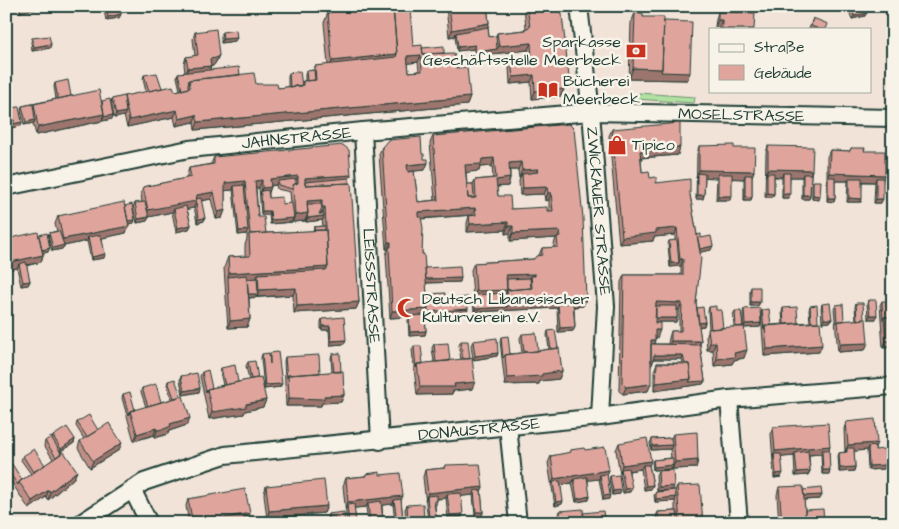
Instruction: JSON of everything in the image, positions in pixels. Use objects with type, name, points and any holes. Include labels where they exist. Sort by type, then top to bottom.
[{"type":"street","name":"ZWICKAUER STRASSE","points":[[579,6],[591,112],[606,306],[600,417]]},
{"type":"street","name":"MOSELSTRASSE","points":[[591,112],[893,118]]},
{"type":"street","name":"JAHNSTRASSE","points":[[6,187],[189,149],[362,131],[591,112]]},
{"type":"street","name":"LEISSSTRASSE","points":[[362,131],[380,441]]},
{"type":"street","name":"DONAUSTRASSE","points":[[81,523],[144,482],[225,455],[380,441],[600,417],[730,399],[893,386]]},
{"type":"street","points":[[730,399],[739,523]]},
{"type":"street","points":[[508,426],[518,523]]},
{"type":"street","points":[[132,489],[149,523]]},
{"type":"green space","points":[[639,93],[695,97],[694,103],[635,99]]},
{"type":"building","points":[[106,6],[119,6],[121,14],[108,17]]},
{"type":"building","points":[[393,6],[397,54],[332,61],[328,12]]},
{"type":"building","points":[[449,6],[487,6],[489,23],[452,30]]},
{"type":"building","points":[[527,6],[561,6],[569,77],[564,89],[535,91],[534,75],[513,77],[511,61],[532,59],[531,43],[499,46],[497,33],[526,30],[526,28],[530,27]]},
{"type":"building","points":[[867,7],[867,13],[854,16],[852,10]]},
{"type":"building","points":[[410,8],[413,46],[422,45],[423,54],[454,53],[456,68],[467,67],[470,97],[198,122],[196,115],[179,119],[177,110],[129,120],[124,96],[173,86],[175,91],[190,88],[189,80],[254,73],[256,84],[277,84],[278,88],[303,85],[303,81],[316,80],[315,66],[396,57],[393,9]],"holes":[[[421,55],[422,71],[409,72],[407,56]]]},
{"type":"building","points":[[718,12],[755,13],[754,28],[722,28],[722,20],[718,20]]},
{"type":"building","points":[[635,13],[643,13],[643,17],[664,17],[662,69],[633,68]]},
{"type":"building","points":[[813,18],[828,24],[826,28],[811,26]]},
{"type":"building","points":[[664,21],[692,22],[690,73],[661,72]]},
{"type":"building","points":[[488,27],[489,37],[496,36],[497,49],[476,52],[475,45],[458,47],[456,33]]},
{"type":"building","points":[[216,29],[219,55],[216,58],[210,59],[211,66],[188,68],[186,57],[198,55],[195,32]]},
{"type":"building","points":[[236,30],[237,38],[223,39],[222,32]]},
{"type":"building","points":[[49,36],[51,44],[34,47],[32,38]]},
{"type":"building","points":[[444,46],[444,53],[423,54],[422,48]]},
{"type":"building","points":[[239,67],[240,75],[189,80],[188,88],[182,90],[178,73]]},
{"type":"building","points":[[314,70],[315,80],[307,81],[306,71]]},
{"type":"building","points":[[300,71],[302,86],[290,87],[289,73]]},
{"type":"building","points":[[157,73],[162,88],[149,91],[144,75]]},
{"type":"building","points":[[68,80],[71,96],[58,99],[55,83]]},
{"type":"building","points":[[99,90],[104,114],[38,127],[34,104]]},
{"type":"building","points":[[124,96],[126,112],[116,114],[112,99]]},
{"type":"building","points":[[9,98],[14,121],[6,123],[6,99]]},
{"type":"building","points":[[110,99],[113,115],[103,117],[102,101]]},
{"type":"building","points":[[33,104],[35,120],[26,122],[22,106]]},
{"type":"building","points":[[19,107],[22,122],[13,124],[11,108]]},
{"type":"building","points":[[680,123],[680,147],[640,151],[642,172],[649,171],[650,178],[656,177],[656,183],[690,179],[690,195],[701,258],[696,303],[701,341],[671,341],[671,331],[681,331],[682,303],[656,302],[655,323],[660,323],[660,330],[655,330],[655,340],[651,340],[651,384],[626,387],[622,383],[624,275],[683,275],[683,259],[680,259],[677,228],[656,230],[656,233],[622,237],[612,129]]},
{"type":"building","points":[[569,124],[574,129],[583,218],[586,299],[508,304],[507,290],[476,291],[474,263],[534,259],[536,256],[542,255],[542,248],[558,247],[557,237],[561,236],[560,231],[513,233],[513,226],[508,226],[508,222],[470,224],[469,216],[476,215],[475,208],[418,212],[423,228],[422,254],[424,254],[428,309],[392,311],[389,247],[391,247],[391,242],[388,242],[382,147],[388,140],[421,137],[422,154],[424,154],[424,159],[428,159],[428,163],[407,165],[408,172],[414,171],[418,202],[438,200],[433,136]],"holes":[[[494,158],[496,178],[475,180],[476,198],[468,198],[465,165],[481,164],[482,159]],[[521,162],[522,170],[538,169],[538,172],[522,174],[523,188],[547,187],[548,193],[551,193],[553,211],[547,211],[547,207],[511,209],[510,196],[498,196],[496,180],[510,178],[509,163]],[[535,274],[535,276],[531,276],[532,288],[507,290],[506,275]]]},
{"type":"building","points":[[343,145],[349,150],[351,175],[305,178],[305,185],[351,183],[359,302],[297,306],[296,288],[259,290],[258,274],[326,270],[328,267],[325,207],[322,207],[322,200],[307,201],[308,213],[295,215],[293,185],[298,183],[298,176],[270,179],[271,187],[262,188],[262,180],[255,181],[258,217],[264,217],[266,233],[250,234],[245,181],[225,183],[225,210],[218,212],[214,192],[197,195],[196,201],[148,210],[143,187],[191,177],[189,168],[214,164],[214,157]]},
{"type":"building","points":[[734,145],[734,148],[755,148],[754,171],[699,170],[699,146]]},
{"type":"building","points":[[768,146],[813,147],[812,170],[768,169]]},
{"type":"building","points":[[851,148],[865,148],[864,151],[885,151],[885,175],[829,173],[830,150],[850,151]]},
{"type":"building","points":[[697,173],[705,174],[704,195],[697,195]]},
{"type":"building","points":[[767,173],[774,173],[774,194],[767,193]]},
{"type":"building","points":[[783,173],[790,173],[790,194],[783,194]]},
{"type":"building","points":[[718,174],[732,174],[732,196],[718,196]]},
{"type":"building","points":[[803,174],[811,174],[810,195],[803,195]]},
{"type":"building","points":[[745,175],[752,175],[752,197],[745,196]]},
{"type":"building","points":[[828,177],[835,177],[835,198],[828,198]]},
{"type":"building","points":[[349,178],[350,183],[305,185],[305,182]]},
{"type":"building","points":[[849,178],[862,178],[862,199],[849,198]]},
{"type":"building","points":[[876,178],[883,178],[883,199],[876,199]]},
{"type":"building","points":[[296,179],[292,189],[278,185],[278,181]]},
{"type":"building","points":[[813,181],[821,181],[820,196],[813,195]]},
{"type":"building","points":[[467,184],[473,184],[474,198],[468,198]]},
{"type":"building","points":[[244,185],[248,230],[239,231],[234,186]]},
{"type":"building","points":[[268,190],[269,198],[282,197],[282,204],[292,203],[294,218],[271,220],[270,211],[262,211],[261,191]]},
{"type":"building","points":[[201,198],[205,218],[198,219],[196,199]]},
{"type":"building","points":[[124,202],[129,226],[63,239],[58,216]]},
{"type":"building","points":[[145,202],[149,217],[138,219],[135,203]]},
{"type":"building","points":[[132,204],[135,220],[128,221],[125,206]]},
{"type":"building","points":[[307,204],[321,204],[322,208],[319,214],[323,212],[324,216],[307,218]]},
{"type":"building","points":[[186,206],[191,225],[178,228],[174,209]]},
{"type":"building","points":[[325,226],[325,230],[314,230],[314,227]]},
{"type":"building","points":[[326,230],[328,267],[229,273],[228,257],[250,256],[249,234]]},
{"type":"building","points":[[59,231],[64,245],[53,248],[49,233]]},
{"type":"building","points":[[38,232],[43,255],[6,263],[6,239]]},
{"type":"building","points":[[47,233],[50,248],[42,250],[39,235]]},
{"type":"building","points":[[701,234],[701,238],[711,236],[713,246],[700,249],[697,235]]},
{"type":"building","points":[[101,235],[105,254],[92,257],[88,237]]},
{"type":"building","points":[[677,240],[679,263],[671,263],[669,241]]},
{"type":"building","points":[[26,262],[30,281],[23,282],[19,264]]},
{"type":"building","points":[[460,266],[461,278],[426,279],[425,268]]},
{"type":"building","points":[[247,275],[250,319],[230,321],[228,277]]},
{"type":"building","points":[[257,278],[258,294],[248,294],[247,279]]},
{"type":"building","points":[[530,278],[531,288],[507,290],[507,279]]},
{"type":"building","points":[[751,287],[760,287],[760,302],[751,302]]},
{"type":"building","points":[[445,293],[445,299],[468,297],[468,309],[427,312],[427,294]]},
{"type":"building","points":[[506,293],[507,307],[475,309],[474,295]]},
{"type":"building","points":[[868,300],[876,300],[877,315],[870,315]]},
{"type":"building","points":[[882,301],[889,301],[890,317],[884,317],[883,320]]},
{"type":"building","points":[[573,303],[575,327],[560,328],[558,304]]},
{"type":"building","points":[[830,303],[832,319],[824,319],[822,304]]},
{"type":"building","points":[[856,303],[863,303],[864,319],[857,320]]},
{"type":"building","points":[[843,304],[844,321],[838,321],[837,323],[836,305]]},
{"type":"building","points":[[817,305],[818,322],[811,322],[810,306]]},
{"type":"building","points":[[656,306],[677,306],[677,318],[656,318]]},
{"type":"building","points":[[716,306],[716,310],[721,310],[723,328],[711,329],[709,307]]},
{"type":"building","points":[[703,307],[705,322],[699,323],[697,308]]},
{"type":"building","points":[[797,307],[798,323],[784,324],[783,308]]},
{"type":"building","points":[[760,308],[761,323],[745,324],[744,309]]},
{"type":"building","points":[[769,309],[771,325],[765,326],[764,329],[762,310]]},
{"type":"building","points":[[735,311],[741,311],[743,327],[736,327]]},
{"type":"building","points":[[425,315],[426,331],[410,332],[409,316]]},
{"type":"building","points":[[344,317],[346,340],[331,341],[330,326],[323,326],[322,319]]},
{"type":"building","points":[[884,317],[893,317],[893,340],[886,341]]},
{"type":"building","points":[[866,319],[868,343],[840,344],[838,321]]},
{"type":"building","points":[[820,322],[822,345],[767,349],[765,326]]},
{"type":"building","points":[[744,326],[747,350],[734,353],[735,357],[717,359],[716,342],[710,343],[708,329]]},
{"type":"building","points":[[555,330],[558,348],[551,349],[548,331]]},
{"type":"building","points":[[536,333],[538,351],[524,352],[522,334]]},
{"type":"building","points":[[508,336],[510,354],[505,355],[503,358],[501,337]]},
{"type":"building","points":[[497,338],[498,353],[475,356],[473,341]]},
{"type":"building","points":[[461,341],[468,341],[470,359],[463,359]]},
{"type":"building","points":[[448,343],[450,361],[436,362],[434,344]]},
{"type":"building","points":[[651,344],[700,345],[705,381],[689,382],[691,379],[689,364],[685,364],[683,355],[654,355],[653,362],[651,362]]},
{"type":"building","points":[[414,346],[421,346],[423,364],[417,364],[416,368]]},
{"type":"building","points":[[559,348],[562,371],[542,374],[542,376],[507,378],[505,355]]},
{"type":"building","points":[[278,352],[282,384],[265,385],[262,354],[269,353],[270,364],[270,353]]},
{"type":"building","points":[[340,353],[341,372],[334,372],[332,354]]},
{"type":"building","points":[[319,355],[320,373],[288,375],[287,378],[285,357]]},
{"type":"building","points":[[472,358],[475,382],[454,384],[455,387],[420,387],[417,364]]},
{"type":"building","points":[[255,361],[258,378],[251,379],[248,362]]},
{"type":"building","points":[[657,363],[689,364],[691,379],[656,383]]},
{"type":"building","points":[[235,365],[238,382],[225,385],[221,368]]},
{"type":"building","points":[[208,370],[212,388],[207,389],[206,392],[202,372]]},
{"type":"building","points":[[343,371],[344,395],[324,396],[324,399],[289,398],[288,375]]},
{"type":"building","points":[[197,373],[200,388],[184,391],[181,376]]},
{"type":"building","points":[[261,377],[266,400],[246,404],[246,407],[212,412],[207,389]]},
{"type":"building","points":[[175,379],[181,396],[174,398],[168,381]]},
{"type":"building","points":[[156,384],[161,402],[148,406],[142,388]]},
{"type":"building","points":[[130,392],[135,410],[130,411],[129,415],[123,394]]},
{"type":"building","points":[[183,396],[190,418],[170,424],[171,426],[164,429],[157,430],[156,428],[137,434],[130,411]]},
{"type":"building","points":[[89,415],[98,430],[87,437],[77,422]]},
{"type":"building","points":[[875,419],[877,443],[848,445],[846,422]]},
{"type":"building","points":[[109,423],[122,443],[93,461],[80,441]]},
{"type":"building","points":[[828,423],[830,446],[775,451],[773,427]]},
{"type":"building","points":[[67,427],[75,439],[61,449],[53,436]]},
{"type":"building","points":[[697,432],[698,460],[675,462],[673,434]]},
{"type":"building","points":[[51,437],[61,453],[56,457],[45,441]]},
{"type":"building","points":[[647,438],[651,461],[622,465],[619,443]]},
{"type":"building","points":[[671,438],[672,445],[652,446],[652,439]]},
{"type":"building","points":[[875,446],[875,450],[884,449],[885,465],[869,466],[868,447]]},
{"type":"building","points":[[605,447],[609,470],[554,479],[551,456],[571,452],[570,450]]},
{"type":"building","points":[[847,448],[854,448],[855,467],[840,468],[839,453],[847,452]]},
{"type":"building","points":[[34,449],[45,465],[33,472],[23,456]]},
{"type":"building","points":[[822,450],[829,450],[830,470],[823,470]]},
{"type":"building","points":[[808,451],[810,471],[797,472],[795,453]]},
{"type":"building","points":[[64,452],[77,471],[50,492],[49,490],[32,501],[19,482]]},
{"type":"building","points":[[774,454],[781,454],[783,473],[776,474]]},
{"type":"building","points":[[673,458],[673,465],[654,467],[653,460]]},
{"type":"building","points":[[12,464],[22,480],[18,485],[6,468]]},
{"type":"building","points":[[480,464],[483,487],[428,493],[425,470],[445,468],[445,465]]},
{"type":"building","points":[[643,465],[649,465],[653,485],[646,486]]},
{"type":"building","points":[[628,468],[632,488],[625,489],[621,469]]},
{"type":"building","points":[[673,470],[674,486],[659,487],[658,471]]},
{"type":"building","points":[[380,472],[380,475],[400,473],[403,496],[348,502],[346,478],[366,476],[366,474]]},
{"type":"building","points":[[607,474],[610,495],[604,496],[600,475]]},
{"type":"building","points":[[6,475],[12,482],[6,486]]},
{"type":"building","points":[[619,475],[621,490],[613,491],[610,476]]},
{"type":"building","points":[[587,477],[590,496],[577,499],[574,479]]},
{"type":"building","points":[[324,480],[327,506],[269,511],[266,486]]},
{"type":"building","points":[[560,481],[563,501],[556,502],[553,482]]},
{"type":"building","points":[[700,485],[703,523],[680,523],[677,486]]},
{"type":"building","points":[[803,486],[806,523],[782,523],[779,487]]},
{"type":"building","points":[[821,488],[822,495],[804,496],[803,490]]},
{"type":"building","points":[[245,489],[250,513],[193,523],[188,499]]},
{"type":"building","points":[[481,490],[483,512],[476,512],[474,491]]},
{"type":"building","points":[[675,490],[676,497],[656,499],[656,492]]},
{"type":"building","points":[[461,493],[463,514],[450,515],[447,494]]},
{"type":"building","points":[[437,495],[437,501],[434,501],[436,517],[429,518],[427,496]]},
{"type":"building","points":[[401,499],[403,520],[397,521],[394,500]]},
{"type":"building","points":[[381,501],[383,522],[370,523],[368,503]]},
{"type":"building","points":[[354,504],[356,523],[349,523],[347,505]]},
{"type":"building","points":[[423,504],[424,519],[408,521],[407,505]]},
{"type":"building","points":[[583,509],[584,523],[561,523],[560,511]]},
{"type":"building","points":[[823,509],[824,522],[806,523],[805,510]]},
{"type":"building","points":[[603,511],[604,518],[584,520],[583,513]]},
{"type":"building","points":[[677,511],[678,523],[659,523],[658,512]]},
{"type":"building","points":[[344,512],[345,523],[329,523],[328,514]]},
{"type":"building","points":[[486,520],[487,523],[462,523]]},
{"type":"place","name":"Sparkasse Geschäftsstelle Meerbeck","points":[[636,51]]},
{"type":"place","name":"Bücherei Meerbeck","points":[[548,90]]},
{"type":"place","name":"Tipico","points":[[617,145]]},
{"type":"place","name":"Deutsch Libanesischer Kulturverein e.V.","points":[[407,308]]}]
